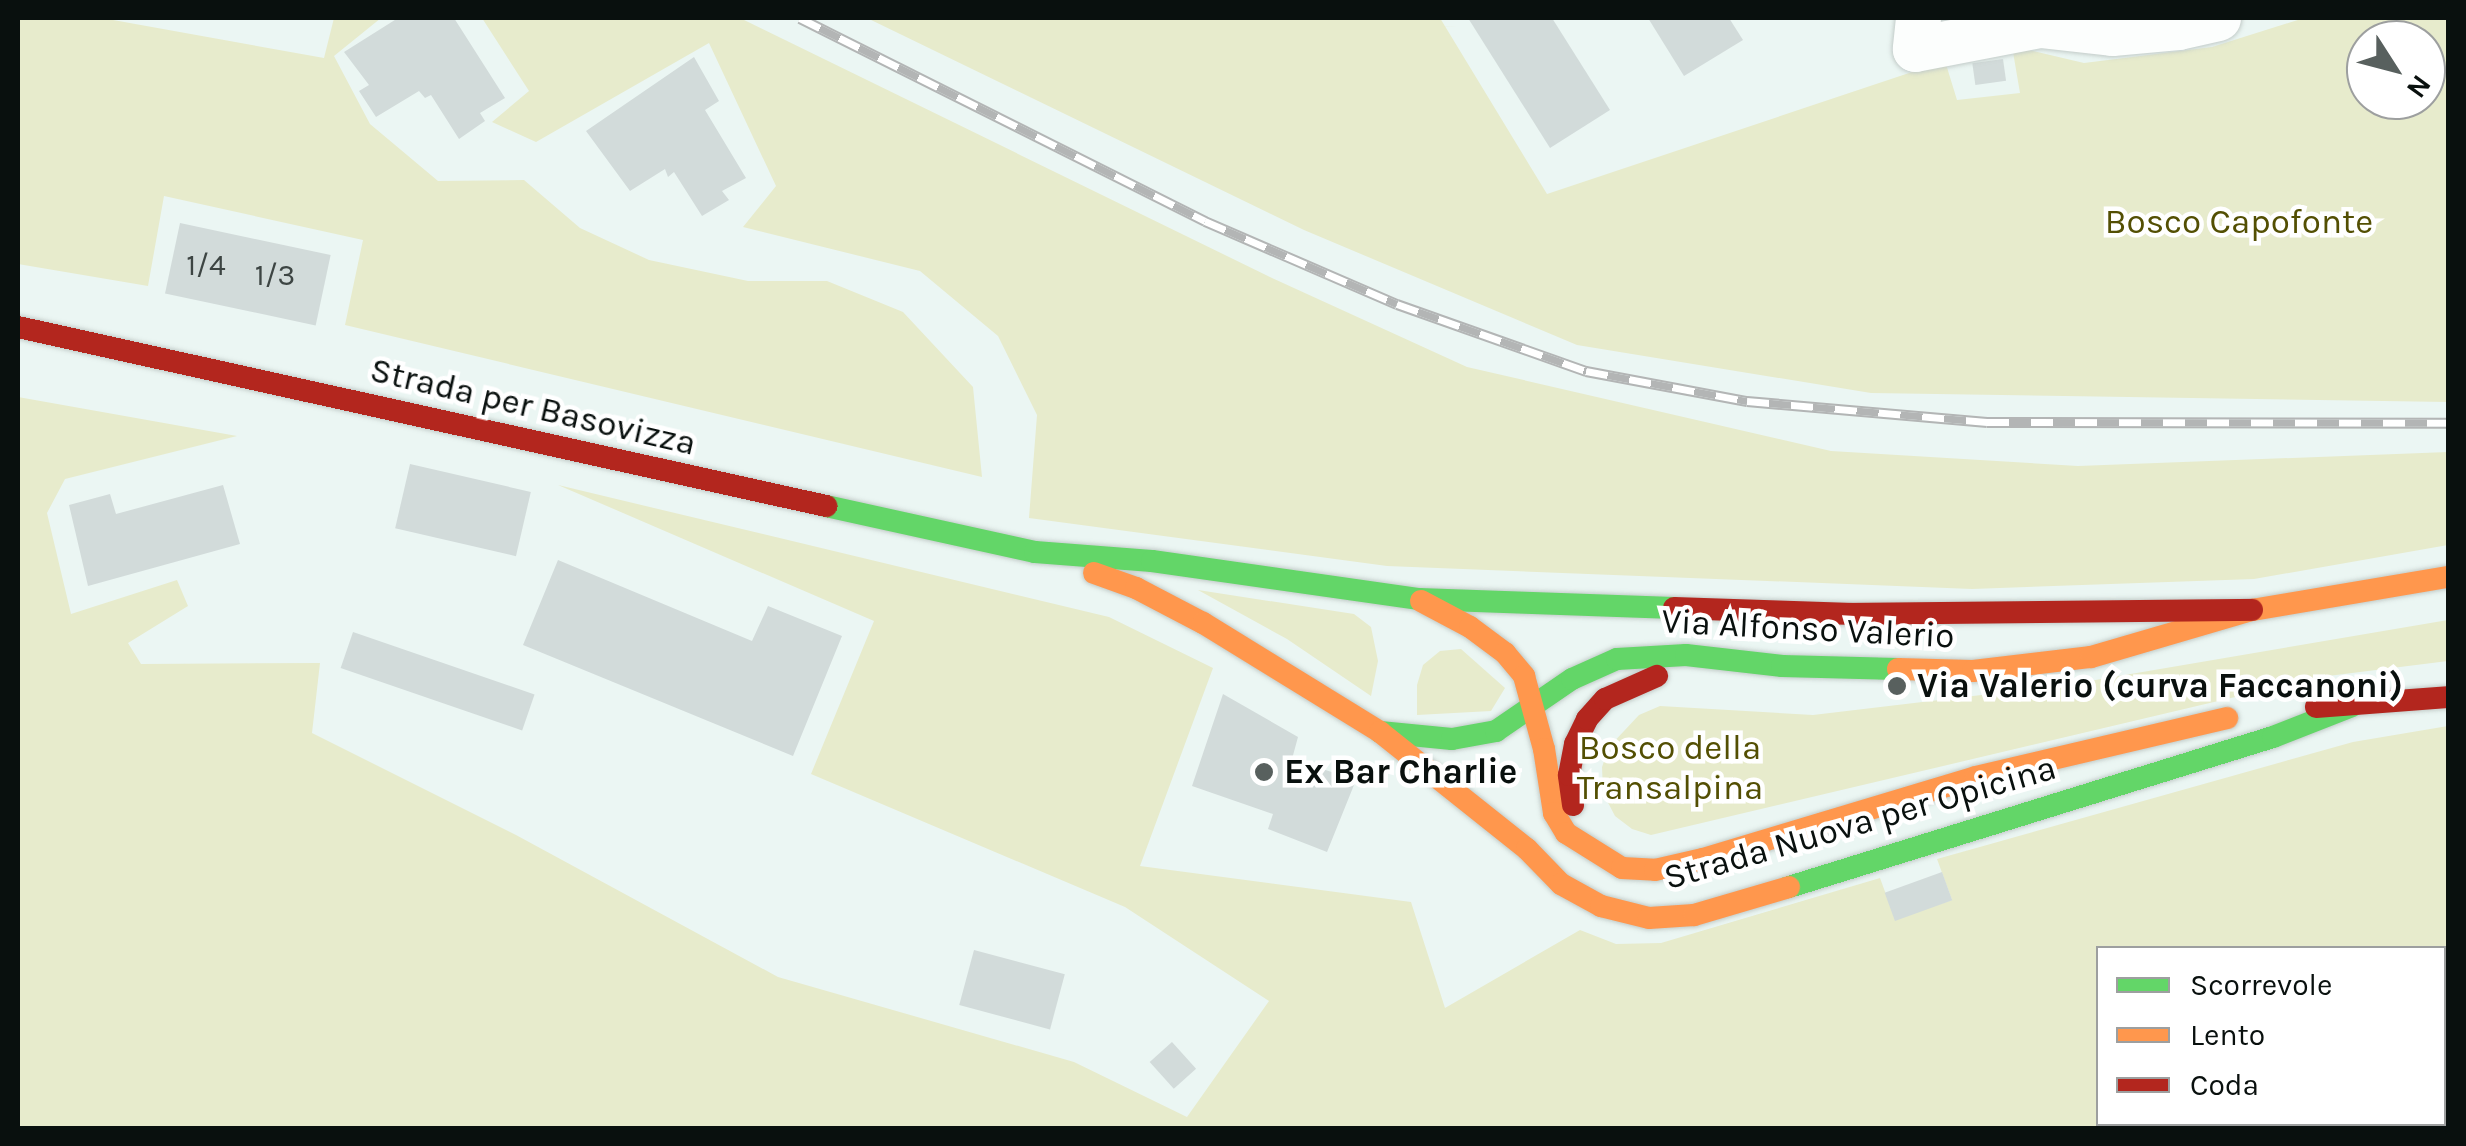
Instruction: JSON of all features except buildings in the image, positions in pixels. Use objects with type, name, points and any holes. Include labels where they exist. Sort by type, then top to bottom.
[{"type":"main road","name":"Strada per Basovizza","points":[[18,327],[1034,552],[1136,588],[1186,614],[1380,732],[1527,849]]},
{"type":"main road","name":"Strada per Basovizza","points":[[1034,552],[1152,561],[1419,599],[1650,606]]},
{"type":"main road","name":"Via Alfonso Valerio","points":[[1532,709],[1572,680],[1617,659],[1686,655],[1782,666],[1908,673],[1993,669],[2091,656],[2252,610],[2448,577]]},
{"type":"main road","name":"Strada per Basovizza","points":[[1380,732],[1452,739],[1496,732],[1532,709],[1524,676],[1505,653],[1470,627],[1419,599]]},
{"type":"main road","name":"Via Alfonso Valerio","points":[[1600,630],[1650,606],[1870,614],[2252,610]]},
{"type":"main road","points":[[1518,753],[1532,709],[1552,666],[1563,656]]},
{"type":"main road","points":[[1584,847],[1569,776],[1575,744],[1604,699],[1631,684],[1680,670],[1782,666]]},
{"type":"main road","name":"Strada Nuova per Opicina","points":[[1532,709],[1554,813],[1566,832],[1622,868],[1655,870],[1976,776],[2264,710],[2448,697]]},
{"type":"main road","name":"Strada Nuova per Opicina","points":[[1516,807],[1527,849],[1561,884],[1601,906],[1649,918],[1694,915],[2256,743],[2352,706]]},
{"type":"street","points":[[1918,18],[1914,48],[2035,21],[2112,33],[2178,27],[2218,18]]},
{"type":"green space","points":[[18,18],[102,18],[324,58],[334,18],[381,18],[334,56],[370,124],[438,181],[524,180],[580,228],[649,260],[748,281],[827,281],[903,312],[973,387],[982,477],[345,325],[363,240],[164,196],[148,286],[18,264]]},
{"type":"green space","points":[[482,18],[740,18],[1272,278],[1467,367],[1831,451],[2078,466],[2448,452],[2448,545],[2254,579],[1972,589],[1387,566],[1029,518],[1037,415],[998,336],[920,271],[743,227],[776,186],[709,43],[536,142],[492,122],[529,91]]},
{"type":"green space","name":"Bosco Capofonte","points":[[867,18],[1440,18],[1547,194],[1945,61],[1957,100],[2020,93],[2013,52],[2029,50],[2084,63],[2212,47],[2304,18],[2448,18],[2448,402],[1871,393],[1577,345],[1304,230]]},
{"type":"green space","points":[[18,397],[237,436],[65,479],[47,513],[71,614],[177,580],[188,606],[128,643],[141,664],[320,663],[312,733],[516,835],[778,977],[1074,1062],[1187,1117],[1269,1001],[1125,907],[811,774],[874,621],[558,485],[1109,617],[1213,668],[1140,866],[1411,902],[1445,1008],[1580,930],[1616,944],[1661,943],[1880,878],[1895,919],[1952,900],[1937,859],[2353,742],[2448,726],[2448,1128],[18,1128]]},
{"type":"green space","points":[[1198,590],[1354,614],[1371,627],[1378,661],[1371,696],[1287,639]]},
{"type":"green space","name":"Bosco della Transalpina","points":[[2448,620],[2448,661],[2320,677],[1651,835],[1632,829],[1615,816],[1603,793],[1602,767],[1609,747],[1639,715],[1660,706],[1813,715],[2066,685]]},
{"type":"green space","points":[[1461,649],[1505,688],[1491,711],[1417,715],[1417,685],[1423,665],[1440,651]]},
{"type":"railway","points":[[800,18],[1205,221],[1397,304],[1586,371],[1747,401],[1987,422],[2448,423]]},
{"type":"traffic: fast","points":[[826,506],[1035,552],[1152,561],[1419,599],[1674,608]]},
{"type":"traffic: fast","points":[[1380,732],[1452,739],[1496,731],[1572,679],[1617,659],[1686,655],[1782,666],[1898,669]]},
{"type":"traffic: fast","points":[[1789,887],[2273,737],[2352,706]]},
{"type":"traffic: slow","points":[[1094,573],[1136,588],[1203,623],[1380,732],[1527,849],[1561,884],[1601,906],[1649,918],[1694,915],[1789,887]]},
{"type":"traffic: slow","points":[[1898,669],[1973,671],[2091,657],[2252,610],[2448,577]]},
{"type":"traffic: slow","points":[[1421,601],[1470,627],[1505,653],[1524,676],[1544,749],[1554,813],[1566,833],[1622,868],[1655,870],[1703,859],[1976,777],[2227,718]]},
{"type":"traffic: jam","points":[[18,327],[826,506]]},
{"type":"traffic: jam","points":[[1674,608],[1853,614],[2252,610]]},
{"type":"traffic: jam","points":[[1573,805],[1569,775],[1575,744],[1587,719],[1605,699],[1657,676]]},
{"type":"traffic: jam","points":[[2316,707],[2448,697]]},
{"type":"place","name":"Via Valerio (curva Faccanoni)","points":[[1897,686]]},
{"type":"place","name":"Ex Bar Charlie","points":[[1264,772]]}]
